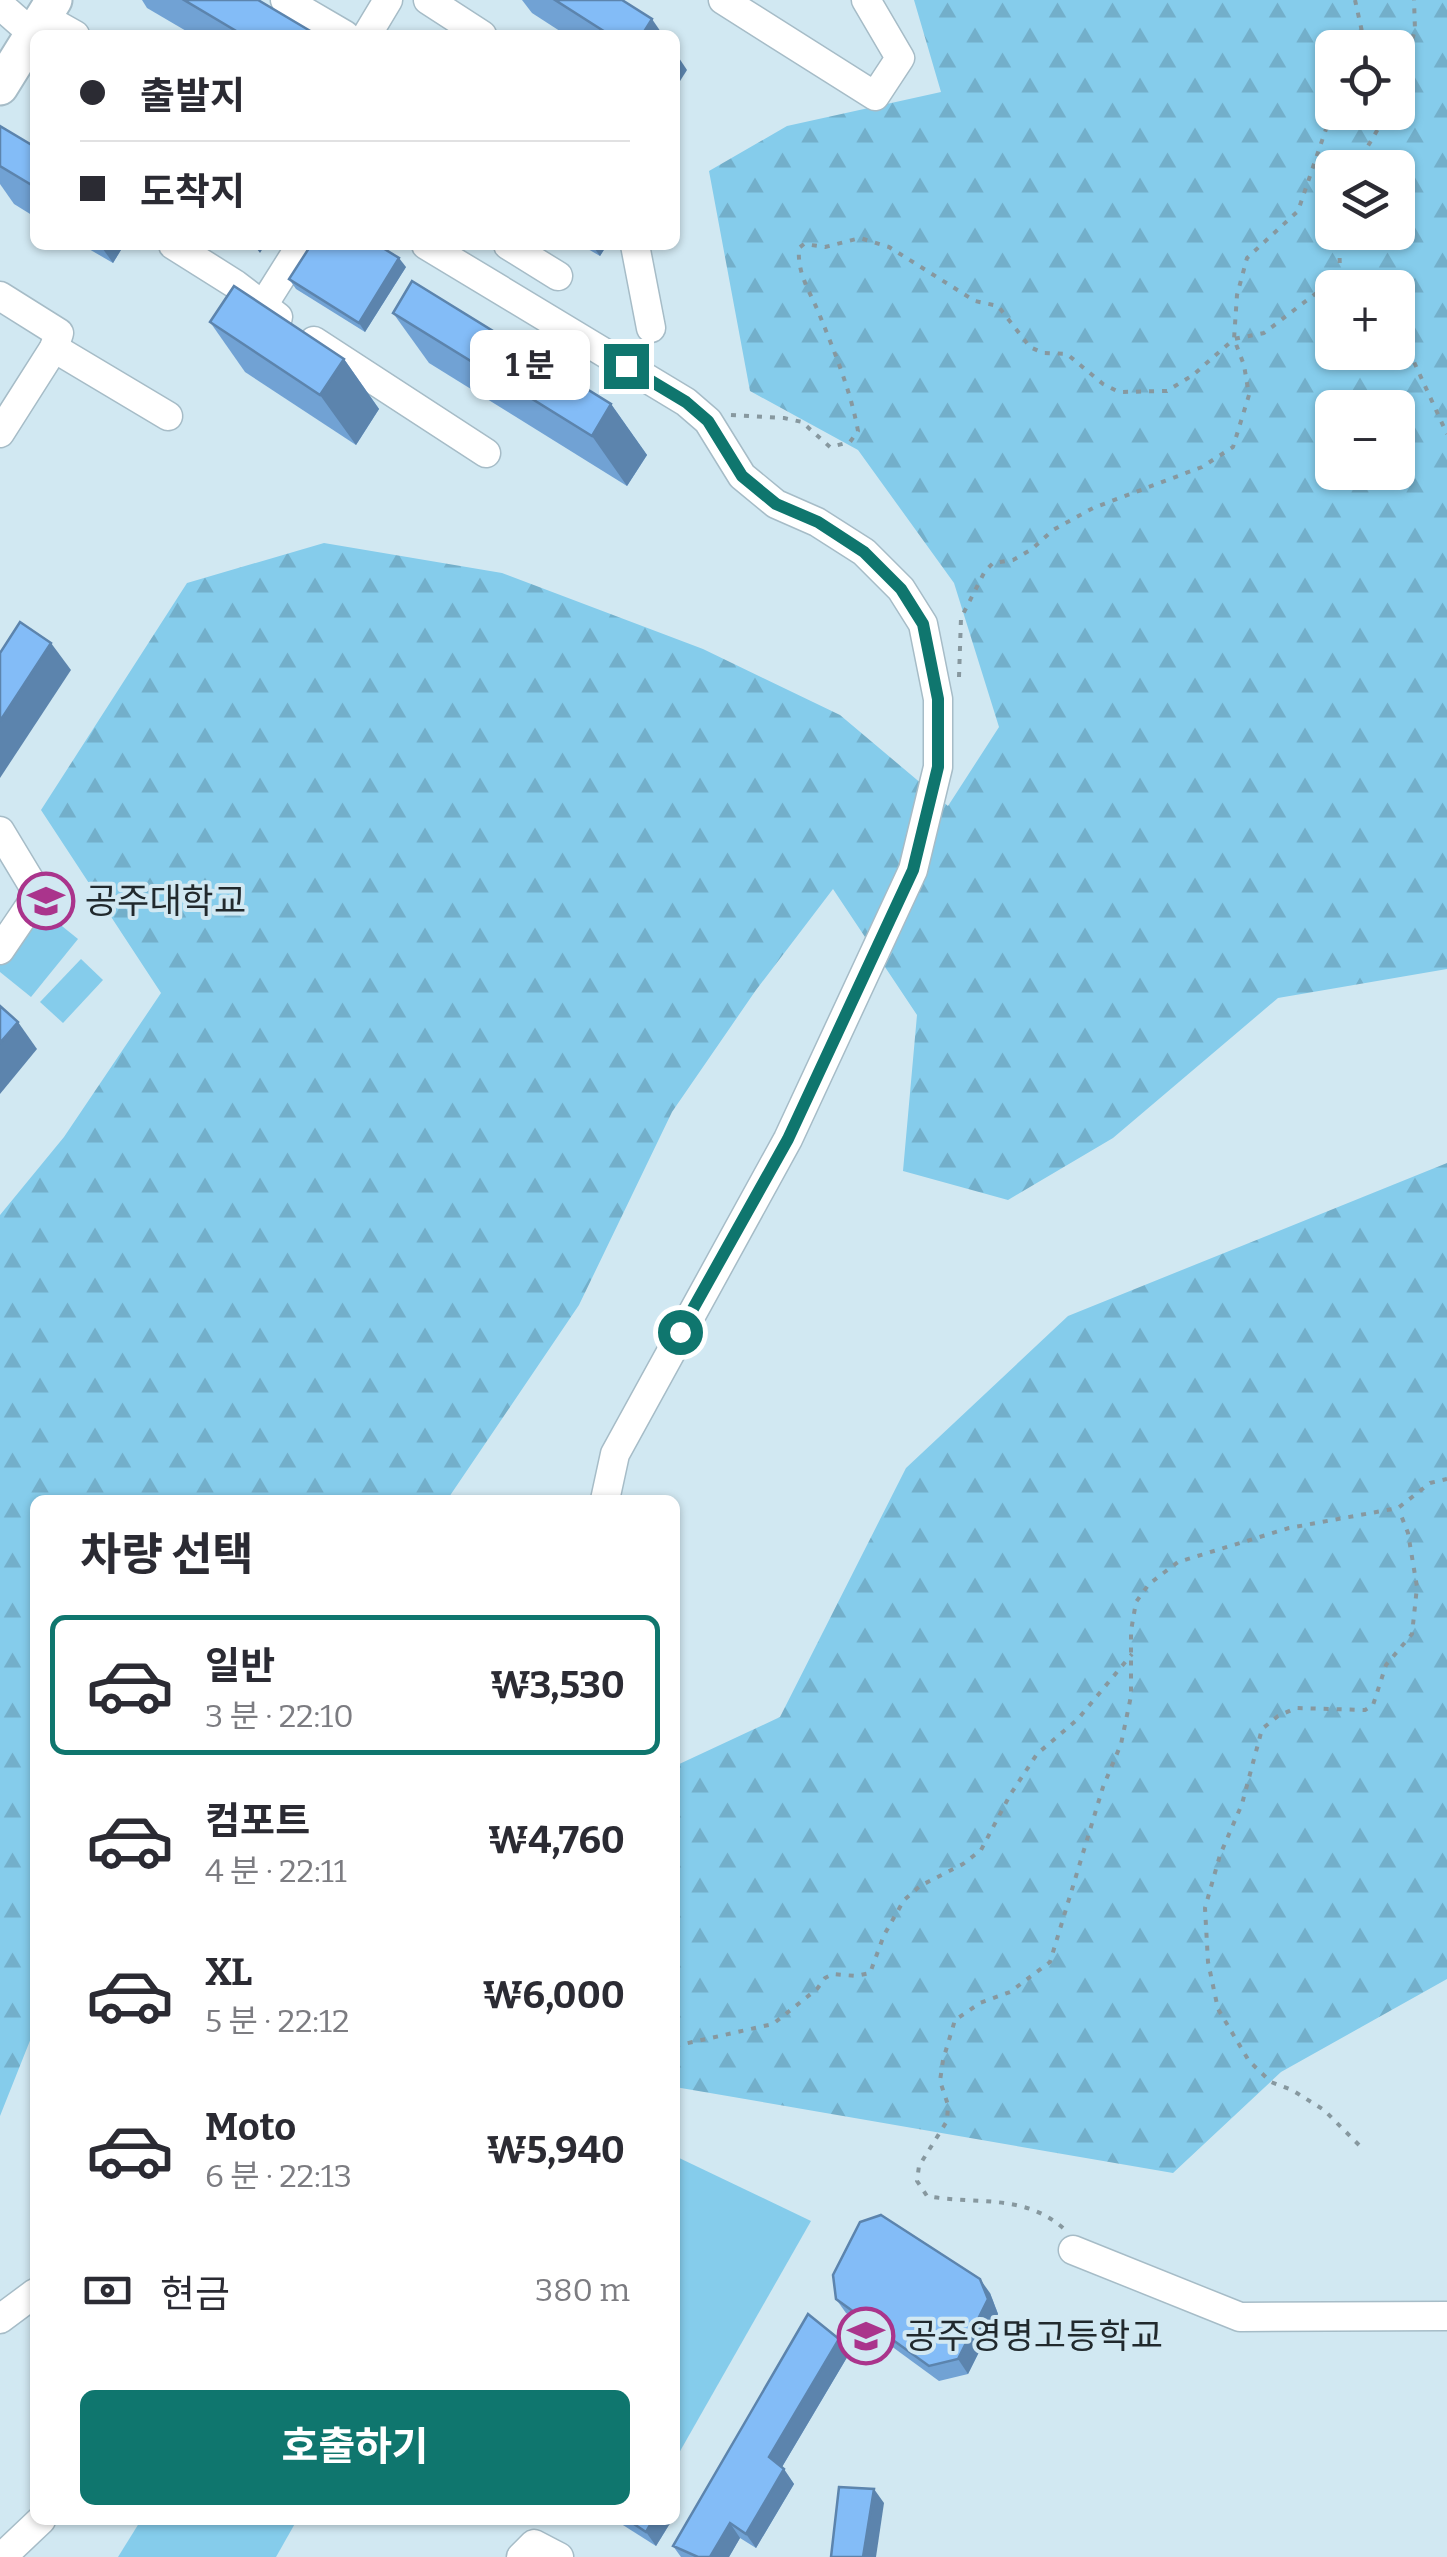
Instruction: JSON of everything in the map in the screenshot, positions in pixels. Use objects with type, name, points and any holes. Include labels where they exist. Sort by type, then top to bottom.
[{"type":"main road","points":[[0,87],[30,38]]},
{"type":"street","points":[[285,0],[336,30]]},
{"type":"street","points":[[370,30],[388,0]]},
{"type":"street","points":[[723,0],[875,96],[900,58],[866,0]]},
{"type":"street","points":[[0,5],[43,17],[66,30]]},
{"type":"street","points":[[430,30],[436,5],[474,30]]},
{"type":"street","points":[[180,250],[486,453]]},
{"type":"street","points":[[262,307],[297,250]]},
{"type":"street","points":[[434,250],[686,402],[708,421],[742,476],[776,504],[818,522],[864,552],[901,589],[923,624],[938,699],[938,767],[913,870],[788,1139],[614,1454],[605,1495]]},
{"type":"street","points":[[516,250],[558,276]]},
{"type":"street","points":[[636,250],[651,328]]},
{"type":"street","points":[[0,296],[59,333],[54,348],[0,433]]},
{"type":"street","points":[[54,348],[168,416]]},
{"type":"street","points":[[0,831],[38,894],[0,950]]},
{"type":"street","points":[[1073,2250],[1240,2318],[1447,2316]]},
{"type":"street","points":[[0,2320],[30,2297]]},
{"type":"street","points":[[2,2557],[36,2525]]},
{"type":"street","points":[[520,2557],[534,2544],[559,2557]]},
{"type":"path","points":[[1355,0],[1362,30]]},
{"type":"path","points":[[1414,0],[1415,30]]},
{"type":"path","points":[[959,686],[961,618],[984,571],[993,564],[1013,560],[1052,530],[1093,508],[1202,467],[1232,447],[1249,395],[1234,339],[1238,295],[1247,258],[1298,211],[1326,130]]},
{"type":"path","points":[[708,421],[721,416],[784,418],[802,422],[830,447],[850,442],[858,430],[855,412],[798,263],[799,248],[804,244],[825,248],[860,238],[889,247],[975,301],[998,306],[1030,347],[1044,353],[1067,354],[1118,392],[1167,391],[1193,375],[1234,339],[1264,333],[1315,294]]},
{"type":"path","points":[[1415,364],[1447,434]]},
{"type":"path","points":[[1073,2250],[1062,2225],[1032,2208],[1008,2202],[927,2196],[917,2181],[918,2166],[946,2121],[948,2105],[940,2081],[955,2020],[980,2003],[1010,1992],[1050,1962],[1103,1787],[1121,1744],[1131,1696],[1131,1631],[1136,1602],[1149,1584],[1178,1562],[1290,1528],[1398,1508],[1430,1483],[1447,1479]]},
{"type":"path","points":[[1359,2145],[1324,2110],[1271,2082],[1249,2061],[1218,2009],[1208,1962],[1206,1908],[1220,1855],[1242,1804],[1262,1729],[1296,1708],[1365,1710],[1373,1705],[1386,1665],[1412,1634],[1418,1587],[1408,1533],[1398,1508]]},
{"type":"path","points":[[680,2045],[773,2024],[825,1978],[833,1974],[870,1973],[884,1934],[904,1900],[920,1886],[981,1850],[1010,1794],[1037,1754],[1078,1719],[1132,1654]]},
{"type":"green space","points":[[914,0],[1447,0],[1447,969],[1278,998],[1113,1138],[1008,1200],[903,1171],[917,1015],[833,889],[756,990],[672,1112],[579,1305],[450,1495],[30,1495],[30,2041],[0,2116],[0,1215],[64,1137],[161,993],[41,810],[187,583],[324,543],[502,573],[703,649],[840,715],[948,806],[999,727],[954,583],[858,450],[750,391],[709,171],[787,126],[941,92]]},
{"type":"green space","points":[[42,910],[78,939],[31,997],[0,972],[0,962]]},
{"type":"green space","points":[[81,959],[103,980],[63,1023],[40,1002]]},
{"type":"green space","points":[[1447,1163],[1447,1979],[1281,2072],[1173,2173],[680,2088],[680,1764],[780,1717],[906,1468],[1068,1316]]},
{"type":"green space","points":[[680,2158],[811,2221],[680,2451]]},
{"type":"green space","points":[[138,2525],[294,2525],[276,2557],[118,2557]]},
{"type":"building","points":[[184,0],[258,0],[309,30],[235,30]]},
{"type":"building","points":[[555,0],[622,0],[652,19],[645,30],[602,30]]},
{"type":"building","points":[[0,126],[30,144],[30,184],[0,166]]},
{"type":"building","points":[[308,250],[386,250],[399,258],[359,323],[289,279]]},
{"type":"building","points":[[412,281],[611,404],[592,436],[393,313]]},
{"type":"building","points":[[234,286],[344,359],[320,395],[210,322]]},
{"type":"building","points":[[20,622],[51,643],[0,721],[0,653]]},
{"type":"building","points":[[0,1006],[18,1022],[0,1043]]},
{"type":"building","points":[[881,2215],[980,2279],[988,2299],[958,2359],[929,2366],[836,2299],[833,2275],[860,2222]]},
{"type":"building","points":[[808,2314],[839,2339],[769,2457],[784,2469],[746,2534],[730,2523],[710,2557],[698,2557],[673,2546]]},
{"type":"building","points":[[839,2487],[874,2489],[863,2557],[831,2557]]},
{"type":"place","name":"공주대학교","points":[[46,901]]},
{"type":"place","name":"공주영명고등학교","points":[[866,2336]]},
{"type":"route","points":[[626,366],[686,402],[708,421],[742,476],[776,504],[818,522],[864,552],[901,589],[923,624],[938,699],[938,767],[913,870],[788,1139],[680,1332]]}]
